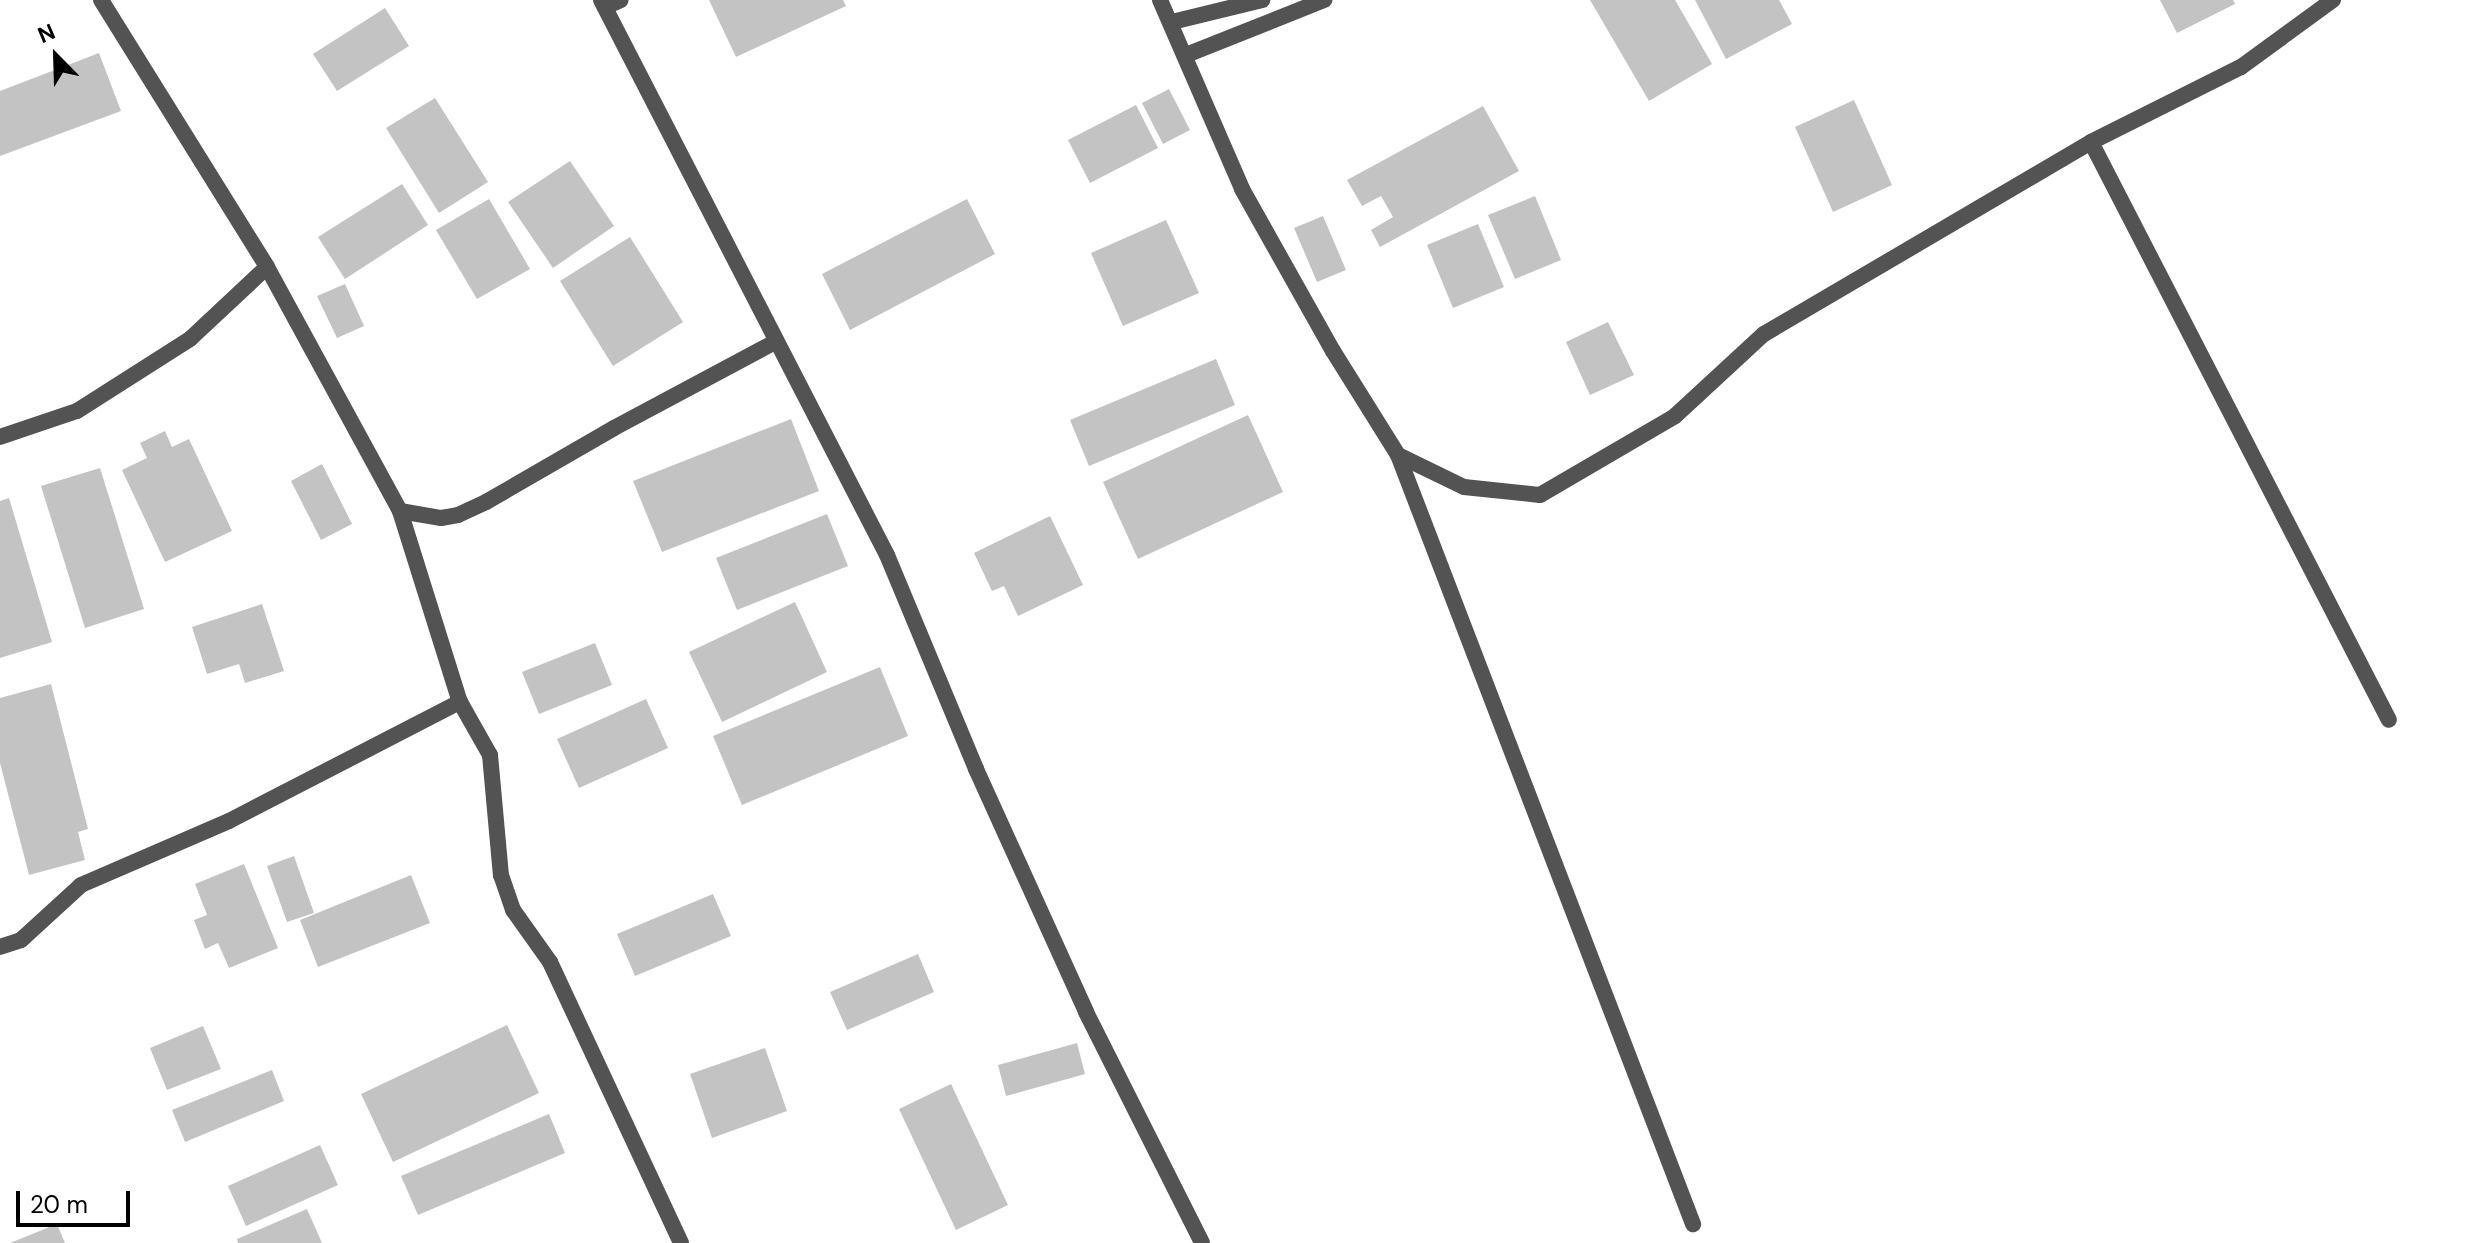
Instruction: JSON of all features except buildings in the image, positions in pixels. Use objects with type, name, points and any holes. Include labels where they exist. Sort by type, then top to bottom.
[{"type":"street","points":[[101,0],[267,267],[400,511],[460,702],[490,755],[501,875],[513,910],[550,962],[681,1243]]},
{"type":"street","points":[[621,0],[603,4],[887,555],[976,769],[1080,999],[1202,1243]]},
{"type":"street","points":[[1160,0],[1242,189],[1333,351],[1398,455],[1693,1224]]},
{"type":"street","points":[[1172,22],[1262,0]]},
{"type":"street","points":[[1186,55],[1324,0]]},
{"type":"street","points":[[1398,455],[1464,487],[1540,495],[1675,416],[1764,334],[2091,142],[2241,67],[2333,0]]},
{"type":"street","points":[[2091,142],[2389,720]]},
{"type":"street","points":[[0,437],[77,411],[190,339],[267,267]]},
{"type":"street","points":[[400,511],[441,518],[472,509],[775,342]]},
{"type":"street","points":[[0,947],[21,940],[81,885],[229,821],[460,702]]}]
